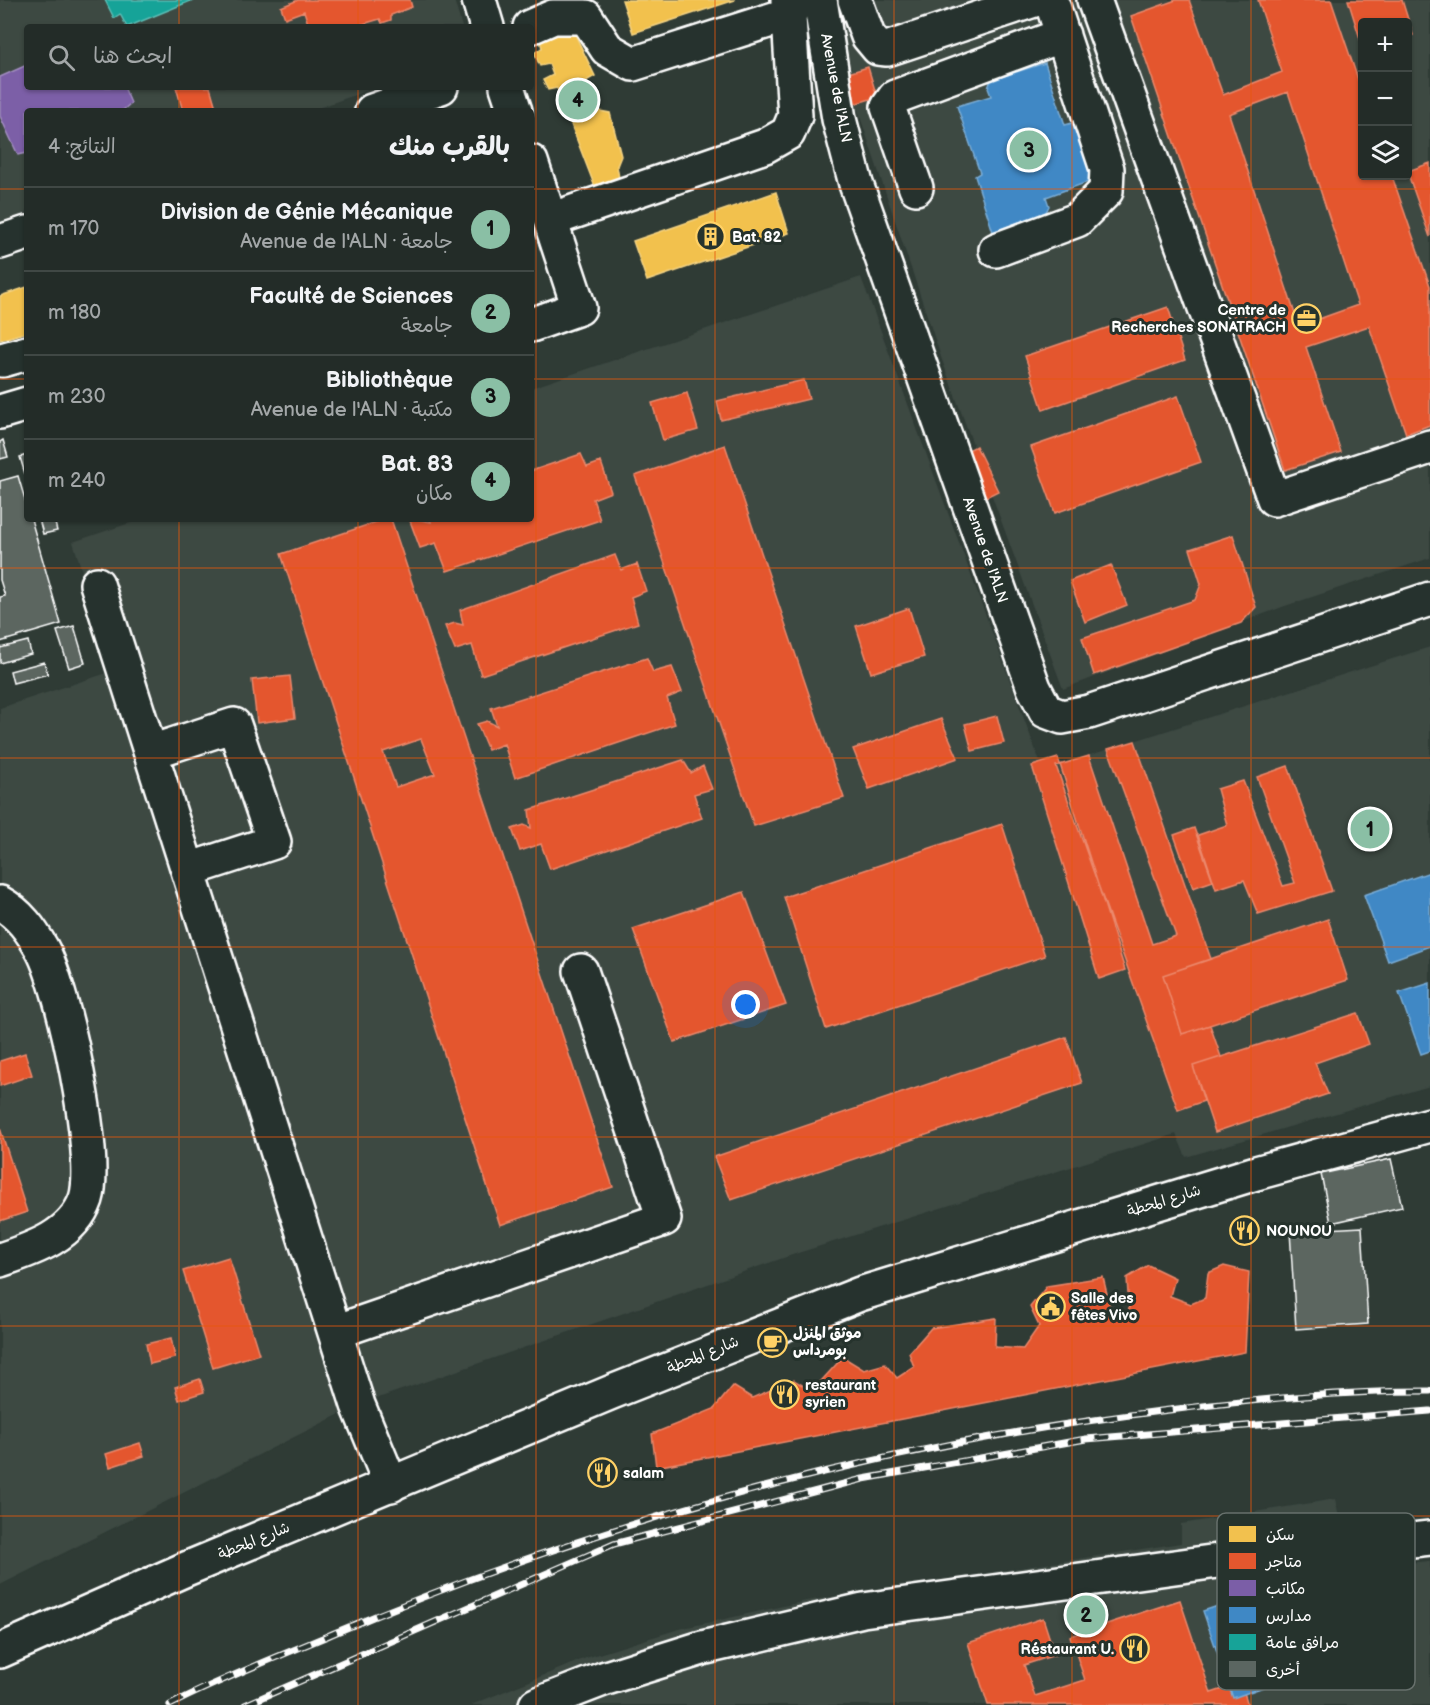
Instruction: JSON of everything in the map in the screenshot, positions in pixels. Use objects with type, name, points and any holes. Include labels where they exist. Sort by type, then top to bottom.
[{"type":"street","points":[[478,0],[486,24]]},
{"type":"street","name":"Avenue de l'ALN","points":[[820,0],[839,119],[856,184],[1034,688],[1046,711],[1062,717],[1089,712],[1430,599]]},
{"type":"street","points":[[855,0],[868,36],[878,48],[887,50],[1034,0]]},
{"type":"street","points":[[996,250],[1077,220],[1106,191],[1107,169],[1051,0]]},
{"type":"street","points":[[1094,0],[1274,499],[1430,447]]},
{"type":"street","points":[[534,25],[553,17],[586,9],[607,49],[633,64],[789,7],[795,116],[788,133],[755,150],[550,220]]},
{"type":"street","points":[[916,188],[888,107],[894,97],[1063,35]]},
{"type":"street","points":[[381,108],[432,90]]},
{"type":"street","points":[[508,90],[513,108]]},
{"type":"street","points":[[534,171],[579,308],[534,324]]},
{"type":"street","points":[[0,242],[24,234]]},
{"type":"street","points":[[0,412],[24,405]]},
{"type":"street","points":[[97,584],[358,1405],[391,1485]]},
{"type":"street","points":[[151,752],[234,725],[273,842],[188,870]]},
{"type":"street","points":[[0,903],[17,912],[43,951],[66,1018],[88,1141],[86,1199],[67,1229],[37,1247],[0,1260]]},
{"type":"street","points":[[335,1332],[664,1219],[581,971]]},
{"type":"street","name":"شارع المحطة","points":[[0,1651],[186,1569],[728,1345],[860,1294],[1256,1173],[1430,1125]]},
{"type":"street","points":[[1415,1540],[1430,1538]]},
{"type":"street","points":[[536,1705],[607,1692],[702,1648],[863,1610],[1217,1561]]},
{"type":"shaded area","points":[[0,0],[454,0],[461,24],[24,24],[24,90],[369,90],[318,108],[24,108],[24,214],[0,222]]},
{"type":"shaded area","name":"Centre de Recherches SONATRACH","points":[[837,0],[1430,0],[1430,558],[1285,606],[1063,689],[942,360],[846,75]]},
{"type":"shaded area","points":[[861,277],[1043,770],[1430,647],[1430,1086],[1186,1157],[1176,1134],[795,1254],[358,1405],[0,1585],[0,708],[113,671],[73,542],[133,522],[534,522],[534,387]]},
{"type":"shaded area","points":[[1335,1499],[1338,1513],[1249,1513]]},
{"type":"shaded area","points":[[1217,1518],[1217,1690],[1415,1690],[1415,1562],[1430,1561],[1430,1705],[471,1705],[586,1658],[679,1629],[806,1601],[1181,1543],[1181,1524]]},
{"type":"building: سكن","points":[[622,0],[735,0],[633,33]]},
{"type":"building: سكن","points":[[570,24],[595,76],[586,81],[600,111],[610,113],[621,156],[617,166],[619,178],[595,187],[557,88],[548,90],[543,80],[553,75],[549,64],[540,66],[534,53],[542,48],[539,36]]},
{"type":"building: سكن","name":"Bat. 82","points":[[776,192],[789,233],[647,281],[633,241]]},
{"type":"building: سكن","points":[[24,288],[24,333],[0,340],[0,296]]},
{"type":"building: متاجر","points":[[298,0],[410,0],[412,7],[391,15],[391,20],[382,23],[380,19],[363,24],[308,24],[304,11],[285,18],[281,7]]},
{"type":"building: متاجر","points":[[1176,0],[1189,0],[1223,95],[1282,72],[1258,0],[1331,0],[1358,79],[1358,180],[1393,180],[1430,286],[1430,425],[1406,434],[1369,326],[1306,347],[1341,452],[1285,470],[1131,16]],"holes":[[[1288,92],[1358,305],[1299,326],[1229,114]]]},
{"type":"building: متاجر","points":[[1348,0],[1402,0],[1408,18],[1358,18],[1358,32]]},
{"type":"building: متاجر","points":[[868,67],[877,97],[854,104],[845,74]]},
{"type":"building: متاجر","points":[[177,90],[211,90],[216,108],[182,108]]},
{"type":"building: متاجر","points":[[1430,163],[1430,237],[1410,180],[1412,180],[1412,170]]},
{"type":"building: متاجر","points":[[1168,307],[1185,360],[1043,410],[1025,356]]},
{"type":"building: متاجر","points":[[804,380],[809,399],[721,420],[717,401]]},
{"type":"building: متاجر","points":[[687,393],[698,430],[663,440],[652,403]]},
{"type":"building: متاجر","points":[[1178,396],[1201,462],[1055,513],[1031,447]]},
{"type":"building: متاجر","points":[[725,445],[844,798],[754,826],[635,476]]},
{"type":"building: متاجر","points":[[976,446],[998,491],[984,498],[957,456]]},
{"type":"building: متاجر","points":[[581,454],[587,467],[601,462],[611,492],[593,499],[600,520],[447,571],[436,543],[420,548],[410,522],[534,522],[534,470]]},
{"type":"building: متاجر","points":[[376,522],[392,522],[613,1187],[500,1225],[281,554]],"holes":[[[421,739],[435,774],[396,787],[383,752]]]},
{"type":"building: متاجر","points":[[1233,535],[1256,607],[1241,623],[1094,675],[1082,638],[1195,600],[1201,584],[1190,549]]},
{"type":"building: متاجر","points":[[615,555],[621,570],[637,564],[646,591],[631,597],[638,623],[481,675],[472,645],[455,650],[445,626],[455,623],[463,625],[460,610]]},
{"type":"building: متاجر","points":[[1111,565],[1127,605],[1085,622],[1070,581]]},
{"type":"building: متاجر","points":[[909,608],[924,657],[871,673],[856,626]]},
{"type":"building: متاجر","points":[[647,658],[653,672],[672,667],[682,692],[667,698],[675,724],[515,778],[504,744],[488,750],[477,724],[487,721],[497,726],[491,708]]},
{"type":"building: متاجر","points":[[290,676],[295,718],[257,723],[252,680]]},
{"type":"building: متاجر","points":[[997,716],[1004,743],[972,751],[965,724]]},
{"type":"building: متاجر","points":[[941,719],[958,758],[869,789],[853,749]]},
{"type":"building: متاجر","points":[[1135,741],[1211,959],[1163,975],[1182,1034],[1210,1025],[1221,1057],[1193,1066],[1204,1101],[1178,1110],[1056,766],[1089,756],[1152,944],[1176,936],[1108,749]]},
{"type":"building: متاجر","points":[[1058,758],[1125,970],[1099,979],[1032,766]]},
{"type":"building: متاجر","points":[[683,760],[691,773],[703,766],[712,789],[694,794],[702,818],[550,869],[541,844],[520,851],[512,829],[524,825],[531,828],[529,810]]},
{"type":"building: متاجر","points":[[1288,766],[1332,891],[1258,914],[1244,880],[1216,889],[1198,835],[1227,825],[1217,789],[1243,781],[1283,886],[1295,883],[1257,777]]},
{"type":"building: متاجر","points":[[1002,824],[1045,956],[826,1029],[784,897]]},
{"type":"building: متاجر","points":[[1194,828],[1213,881],[1193,888],[1174,835]]},
{"type":"building: متاجر","points":[[744,892],[786,1005],[674,1042],[633,929]]},
{"type":"building: متاجر","points":[[1328,919],[1348,980],[1182,1034],[1163,975]]},
{"type":"building: متاجر","points":[[1358,1013],[1369,1044],[1315,1063],[1328,1094],[1215,1132],[1193,1066]]},
{"type":"building: متاجر","points":[[1066,1037],[1082,1083],[731,1200],[714,1157]]},
{"type":"building: متاجر","points":[[25,1053],[32,1075],[0,1086],[0,1061]]},
{"type":"building: متاجر","points":[[0,1128],[27,1212],[0,1221]]},
{"type":"building: متاجر","points":[[229,1257],[259,1354],[213,1368],[183,1271]]},
{"type":"building: متاجر","points":[[1148,1265],[1175,1278],[1170,1296],[1191,1304],[1205,1298],[1208,1273],[1224,1266],[1249,1272],[1245,1352],[656,1467],[652,1434],[714,1409],[733,1386],[752,1398],[794,1380],[812,1391],[843,1357],[864,1370],[885,1364],[897,1378],[914,1367],[909,1353],[931,1328],[996,1318],[995,1347],[1023,1349],[1039,1326],[1030,1307],[1047,1286],[1103,1277],[1112,1315],[1129,1311],[1127,1278]]},
{"type":"building: متاجر","points":[[171,1338],[175,1358],[150,1364],[146,1344]]},
{"type":"building: متاجر","points":[[200,1379],[204,1392],[179,1400],[175,1387]]},
{"type":"building: متاجر","points":[[140,1443],[144,1456],[110,1467],[106,1454]]},
{"type":"building: متاجر","name":"Réstaurant U.","points":[[1180,1600],[1211,1693],[1220,1690],[1243,1690],[1248,1705],[988,1705],[968,1643],[1043,1618],[1055,1655],[1024,1665],[1035,1696],[1085,1680],[1070,1636]]},
{"type":"building: مكاتب","points":[[24,66],[24,90],[125,90],[131,103],[125,108],[24,108],[24,154],[18,155],[0,116],[0,77]]},
{"type":"building: مدارس","points":[[1045,63],[1065,125],[1072,123],[1079,126],[1096,179],[1046,197],[1049,206],[1046,212],[993,232],[975,176],[980,173],[957,106],[991,96],[988,88],[991,80]]},
{"type":"building: مدارس","points":[[1430,872],[1430,946],[1388,961],[1364,895]]},
{"type":"building: مدارس","points":[[1430,983],[1430,1051],[1421,1054],[1399,993]]},
{"type":"building: مدارس","points":[[1217,1606],[1217,1652],[1203,1611]]},
{"type":"building: مدارس","points":[[1230,1690],[1255,1690],[1233,1698]]},
{"type":"building: مرافق عامة","points":[[105,0],[193,0],[134,24],[125,24],[120,14],[114,18]]},
{"type":"building: أخرى","points":[[3,440],[8,457],[0,459],[0,442]]},
{"type":"building: أخرى","points":[[24,456],[24,471],[20,457]]},
{"type":"building: أخرى","points":[[18,476],[24,496],[24,522],[32,522],[61,624],[0,642],[0,597],[5,596],[0,580],[0,481]]},
{"type":"building: أخرى","points":[[40,522],[55,522],[57,531],[43,534]]},
{"type":"building: أخرى","points":[[74,626],[85,663],[69,668],[57,631]]},
{"type":"building: أخرى","points":[[28,641],[31,654],[0,663],[0,648]]},
{"type":"building: أخرى","points":[[44,662],[48,674],[13,683],[10,671]]},
{"type":"building: أخرى","points":[[1391,1159],[1402,1207],[1331,1223],[1321,1174]]},
{"type":"building: أخرى","points":[[1362,1227],[1368,1324],[1296,1329],[1290,1231]]},
{"type":"railway","points":[[170,1705],[332,1634],[533,1557],[635,1523],[844,1467],[1055,1426],[1161,1411],[1295,1397],[1430,1391]]},
{"type":"railway","points":[[245,1705],[614,1544],[863,1479],[1086,1439],[1430,1411]]},
{"type":"place","name":"Bat. 83","points":[[578,100]]},
{"type":"place","name":"Bibliothèque","points":[[1029,150]]},
{"type":"place","name":"Bat. 82","points":[[711,237]]},
{"type":"place","name":"Centre de Recherches SONATRACH","points":[[1307,319]]},
{"type":"place","name":"Division de Génie Mécanique","points":[[1370,829]]},
{"type":"place","name":"NOUNOU","points":[[1245,1231]]},
{"type":"place","name":"Salle des fêtes Vivo","points":[[1050,1307]]},
{"type":"place","name":"موثق المنزل بومرداس","points":[[772,1342]]},
{"type":"place","name":"restaurant syrien","points":[[784,1394]]},
{"type":"place","name":"salam","points":[[602,1473]]},
{"type":"place","name":"Faculté de Sciences","points":[[1086,1615]]},
{"type":"place","name":"Réstaurant U.","points":[[1135,1649]]}]
